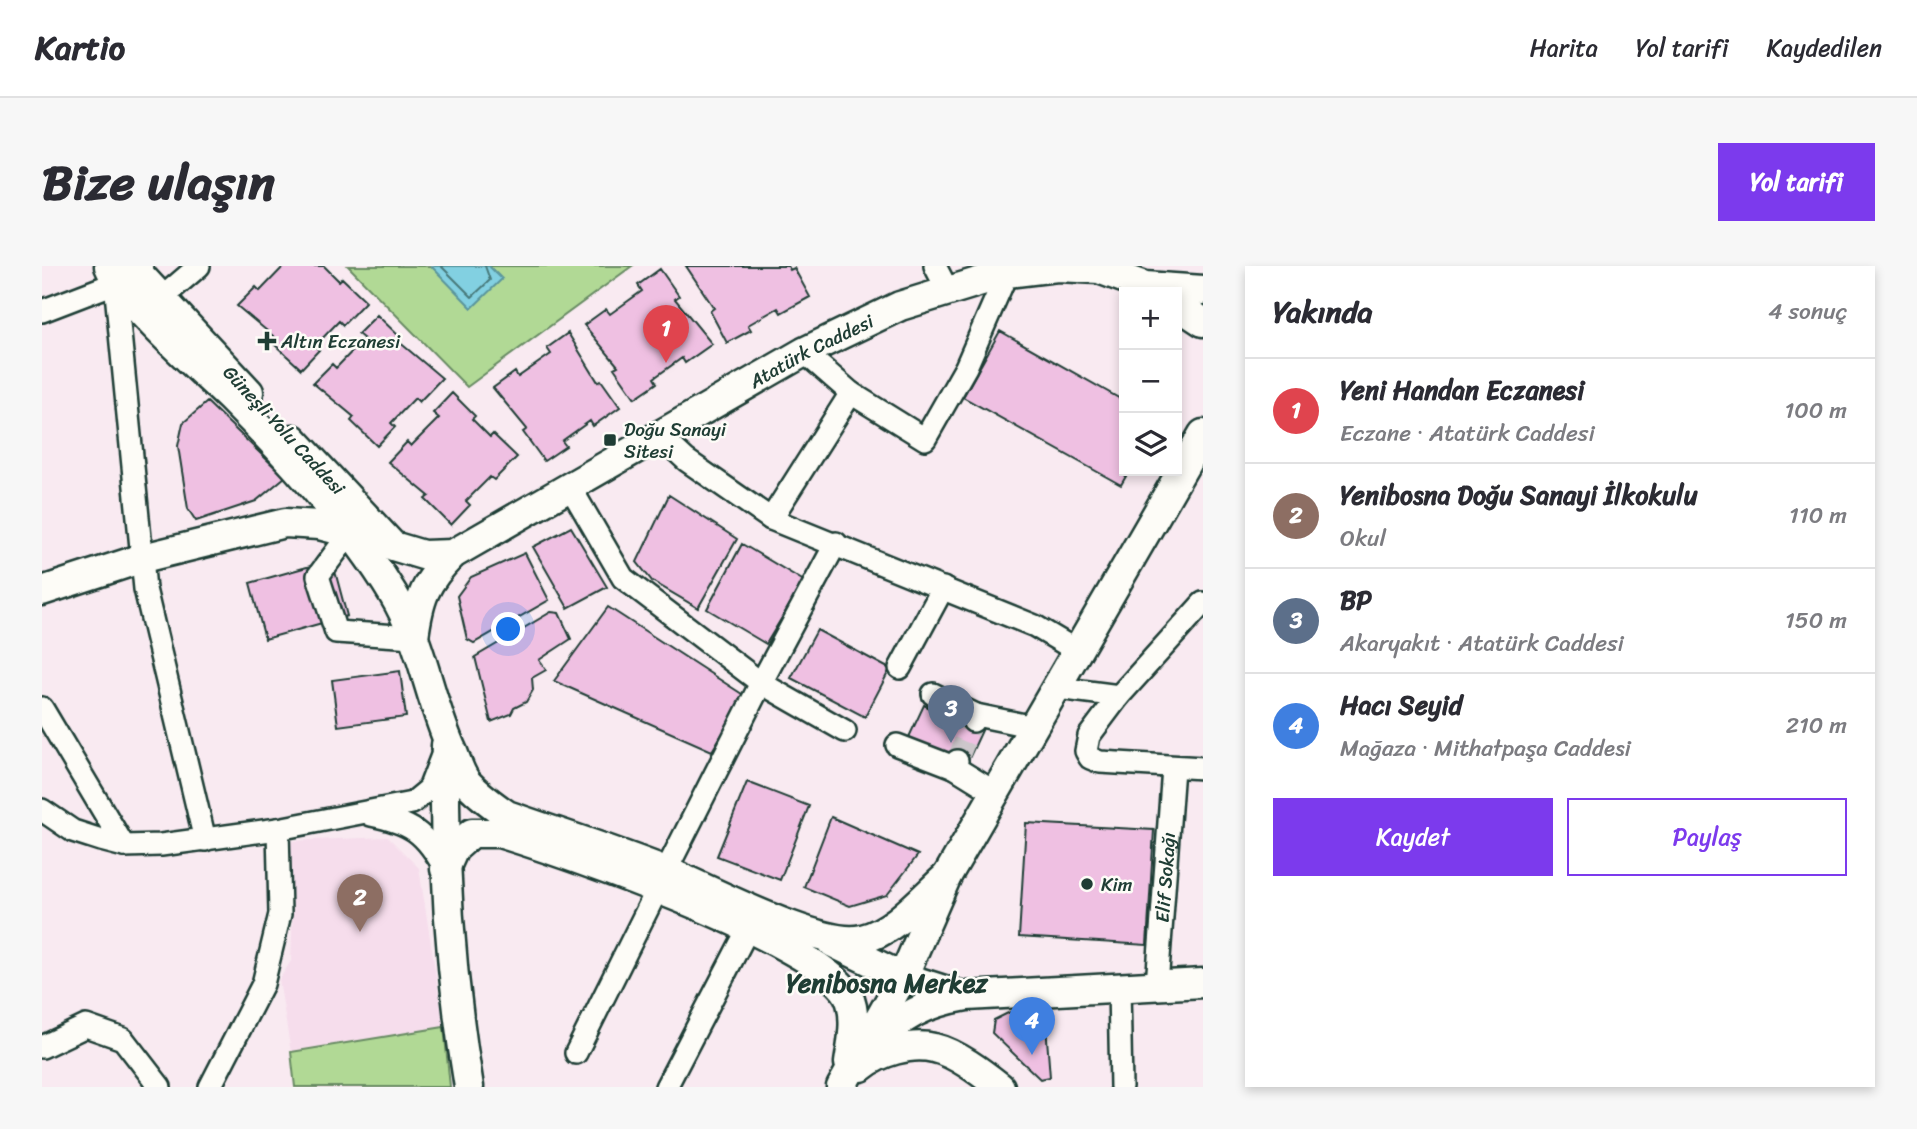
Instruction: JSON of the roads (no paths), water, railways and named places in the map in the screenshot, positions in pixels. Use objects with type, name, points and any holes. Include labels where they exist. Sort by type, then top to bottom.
[{"type":"main road","name":"Atatürk Caddesi","points":[[453,554],[804,352],[900,306],[1007,273],[1057,266],[1099,269],[1145,287]]},
{"type":"main road","name":"Güneşli Yolu Caddesi","points":[[125,272],[349,533],[394,594],[414,637],[446,739]]},
{"type":"main road","name":"Atatürk Caddesi","points":[[1182,290],[1203,290]]},
{"type":"main road","name":"Güneşli Yolu Caddesi","points":[[153,306],[393,546],[423,555],[453,554]]},
{"type":"main road","points":[[1182,308],[1203,322]]},
{"type":"main road","points":[[844,1084],[903,977],[947,876],[1203,434]]},
{"type":"main road","points":[[42,591],[143,558],[285,523],[319,524],[349,533]]},
{"type":"main road","points":[[414,637],[419,602],[433,575],[453,554]]},
{"type":"main road","points":[[446,739],[445,869],[468,1087]]},
{"type":"main road","points":[[446,739],[465,779],[507,815],[661,881],[812,962],[848,995],[853,1032],[844,1084]]},
{"type":"main road","points":[[445,869],[462,839],[483,831],[661,881],[817,935],[903,977],[967,996]]},
{"type":"main road","points":[[817,935],[862,939],[882,931],[947,876]]},
{"type":"main road","points":[[916,949],[922,968],[929,976],[967,996]]},
{"type":"main road","points":[[844,1084],[875,1043],[898,1021],[933,1002],[967,996],[1203,983]]},
{"type":"main road","points":[[844,1084],[865,1063],[886,1053],[909,1047],[934,1047],[1000,1087]]},
{"type":"street","points":[[153,306],[199,266]]},
{"type":"street","points":[[935,266],[948,291]]},
{"type":"street","points":[[42,311],[125,272],[145,589],[205,841]]},
{"type":"street","points":[[804,352],[851,393],[925,439],[966,367],[1007,273]]},
{"type":"street","points":[[771,519],[851,393]]},
{"type":"street","points":[[659,435],[686,460],[771,519],[836,543],[1035,626],[1077,651]]},
{"type":"street","points":[[569,485],[623,578],[761,683],[845,731]]},
{"type":"street","points":[[349,533],[318,576],[336,632],[414,637]]},
{"type":"street","points":[[576,1053],[761,683],[836,543]]},
{"type":"street","points":[[900,668],[943,588]]},
{"type":"street","points":[[1203,603],[1119,696],[1089,736],[1086,751],[1090,758],[1100,762],[1203,768]]},
{"type":"street","points":[[1058,688],[1119,696]]},
{"type":"street","points":[[933,694],[974,718],[1034,727]]},
{"type":"street","points":[[42,708],[124,846]]},
{"type":"street","points":[[42,810],[74,831],[124,846],[205,841],[278,829],[412,803],[429,789],[446,739]]},
{"type":"street","points":[[897,745],[955,764],[996,793]]},
{"type":"street","name":"Elif Sokağı","points":[[1157,985],[1174,768]]},
{"type":"street","points":[[365,813],[404,822],[433,847],[445,869]]},
{"type":"street","points":[[210,1087],[263,984],[280,914],[278,829]]},
{"type":"street","points":[[666,1087],[748,929]]},
{"type":"street","points":[[1119,987],[1121,1087]]},
{"type":"street","points":[[42,1047],[86,1026],[123,1039],[160,1087]]},
{"type":"water","points":[[431,266],[489,266],[502,279],[472,308]]},
{"type":"tunnel","points":[[957,761],[973,721]]},
{"type":"place","name":"Altın Eczanesi","points":[[267,341]]},
{"type":"place","name":"Yeni Handan Eczanesi","points":[[666,363]]},
{"type":"place","name":"Doğu Sanayi Sitesi","points":[[610,440]]},
{"type":"place","name":"BP","points":[[951,743]]},
{"type":"place","name":"Kim","points":[[1087,884]]},
{"type":"place","name":"Yenibosna Doğu Sanayi İlkokulu","points":[[360,932]]},
{"type":"place","name":"Hacı Seyid","points":[[1032,1055]]},
{"type":"district","name":"Yenibosna Merkez","points":[[887,983]]}]
